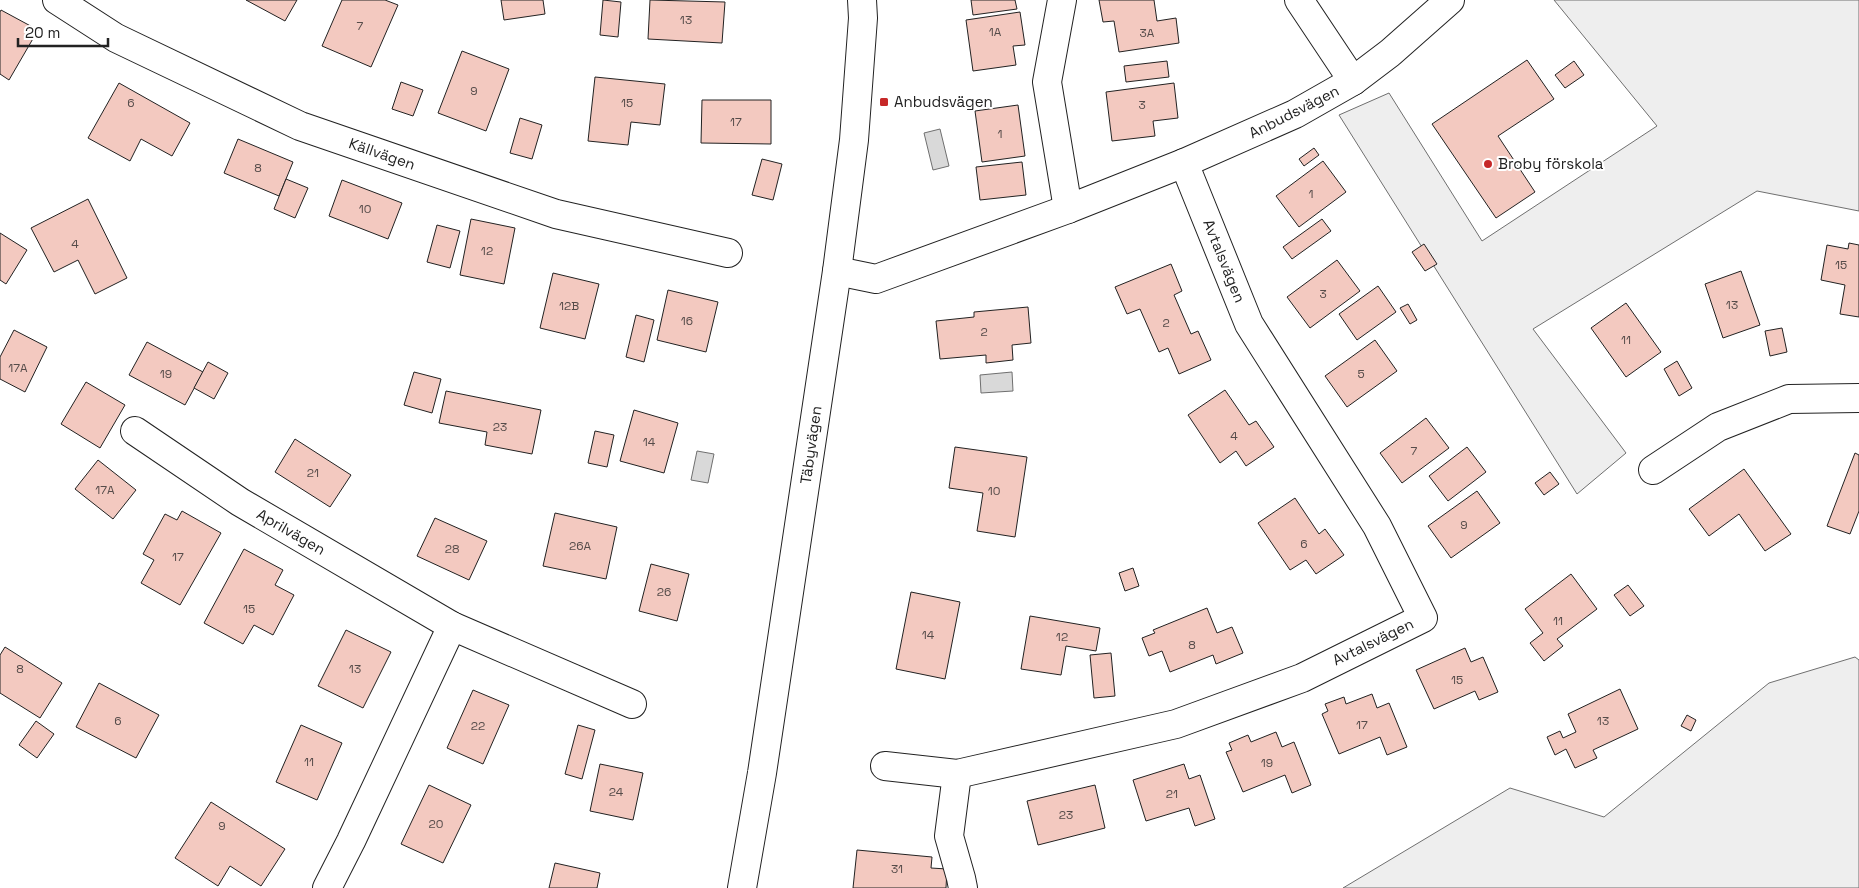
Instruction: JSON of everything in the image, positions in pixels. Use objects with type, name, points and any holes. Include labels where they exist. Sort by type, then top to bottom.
[{"type":"street","name":"Källvägen","points":[[57,0],[116,38],[300,126],[556,214],[728,253]]},
{"type":"street","name":"Täbyvägen","points":[[742,888],[762,773],[837,272],[854,140],[863,18],[862,0]]},
{"type":"street","points":[[1062,0],[1047,82],[1068,209]]},
{"type":"street","name":"Anbudsvägen","points":[[1299,0],[1353,81]]},
{"type":"street","name":"Anbudsvägen","points":[[837,272],[876,278],[1068,209],[1184,163],[1295,114],[1353,81],[1390,53],[1450,0]]},
{"type":"street","name":"Avtalsvägen","points":[[885,766],[957,774],[1176,724],[1302,678],[1423,618],[1378,526],[1249,324],[1184,163]]},
{"type":"street","points":[[1652,470],[1718,427],[1790,399],[1859,398]]},
{"type":"street","name":"Aprilvägen","points":[[135,432],[240,502],[452,626],[632,704]]},
{"type":"street","points":[[327,888],[452,626]]},
{"type":"street","points":[[957,774],[949,836],[962,878],[963,888]]},
{"type":"shaded area","points":[[1554,0],[1859,0],[1859,211],[1757,191],[1533,329],[1626,453],[1577,494],[1339,115],[1389,93],[1482,241],[1657,126]]},
{"type":"shaded area","points":[[940,129],[949,166],[933,170],[924,133]]},
{"type":"shaded area","points":[[1012,372],[1013,391],[981,393],[980,375]]},
{"type":"shaded area","points":[[697,451],[714,454],[708,483],[691,480]]},
{"type":"shaded area","points":[[1855,657],[1859,660],[1859,888],[1343,888],[1510,788],[1604,817],[1769,683]]},
{"type":"building","points":[[246,0],[297,0],[285,21]]},
{"type":"building","points":[[342,0],[385,0],[398,5],[371,67],[322,46]]},
{"type":"building","points":[[501,0],[543,0],[545,14],[504,20]]},
{"type":"building","points":[[603,0],[621,2],[618,37],[600,35]]},
{"type":"building","points":[[650,0],[725,2],[722,43],[648,39]]},
{"type":"building","points":[[971,0],[1015,0],[1017,9],[973,15]]},
{"type":"building","points":[[1099,0],[1154,0],[1157,21],[1176,18],[1179,43],[1119,52],[1114,21],[1103,22]]},
{"type":"building","points":[[1,10],[38,30],[9,80],[0,74]]},
{"type":"building","points":[[1020,12],[1025,45],[1013,46],[1016,65],[973,71],[966,20]]},
{"type":"building","points":[[462,51],[509,69],[486,131],[438,113]]},
{"type":"building","name":"Broby förskola","points":[[1527,60],[1554,99],[1498,136],[1535,192],[1496,218],[1432,124]]},
{"type":"building","points":[[1167,61],[1169,77],[1126,82],[1124,66]]},
{"type":"building","points":[[1574,61],[1584,75],[1565,88],[1555,75]]},
{"type":"building","points":[[595,77],[665,84],[660,125],[631,122],[628,145],[588,141]]},
{"type":"building","points":[[401,82],[423,90],[413,116],[392,109]]},
{"type":"building","points":[[119,83],[190,123],[172,156],[141,139],[130,161],[88,138]]},
{"type":"building","points":[[1174,83],[1178,118],[1153,121],[1155,136],[1112,141],[1106,92]]},
{"type":"building","points":[[702,100],[771,100],[771,144],[701,143]]},
{"type":"building","points":[[1018,105],[1025,156],[982,162],[975,111]]},
{"type":"building","points":[[520,118],[542,125],[532,159],[510,153]]},
{"type":"building","points":[[238,139],[293,162],[279,196],[224,173]]},
{"type":"building","points":[[1314,148],[1319,155],[1304,166],[1299,159]]},
{"type":"building","points":[[762,159],[782,164],[773,200],[752,195]]},
{"type":"building","points":[[1323,161],[1346,192],[1299,227],[1276,196]]},
{"type":"building","points":[[1022,162],[1026,195],[980,200],[976,167]]},
{"type":"building","points":[[286,179],[308,188],[295,218],[274,209]]},
{"type":"building","points":[[342,180],[402,203],[388,239],[329,216]]},
{"type":"building","points":[[88,199],[127,278],[95,294],[78,260],[54,272],[31,228]]},
{"type":"building","points":[[471,219],[515,228],[504,284],[460,275]]},
{"type":"building","points":[[1322,219],[1331,231],[1292,259],[1283,247]]},
{"type":"building","points":[[437,225],[460,231],[450,268],[427,262]]},
{"type":"building","points":[[0,233],[27,250],[6,284],[0,280]]},
{"type":"building","points":[[1849,243],[1859,245],[1859,317],[1840,314],[1845,285],[1821,280],[1827,245],[1848,249]]},
{"type":"building","points":[[1424,244],[1437,264],[1425,271],[1412,252]]},
{"type":"building","points":[[1337,260],[1360,291],[1310,328],[1287,297]]},
{"type":"building","points":[[1171,264],[1182,291],[1174,295],[1191,334],[1198,331],[1211,360],[1179,374],[1168,348],[1159,352],[1140,309],[1127,314],[1115,287]]},
{"type":"building","points":[[1741,271],[1760,325],[1723,338],[1705,284]]},
{"type":"building","points":[[553,273],[599,284],[585,339],[540,328]]},
{"type":"building","points":[[1378,286],[1396,312],[1357,340],[1339,314]]},
{"type":"building","points":[[668,290],[718,302],[706,352],[657,340]]},
{"type":"building","points":[[1626,303],[1661,352],[1626,377],[1591,328]]},
{"type":"building","points":[[1408,304],[1417,320],[1410,324],[1400,308]]},
{"type":"building","points":[[1028,307],[1031,343],[1012,345],[1013,360],[986,363],[986,355],[940,359],[936,321],[974,317],[974,312]]},
{"type":"building","points":[[636,315],[654,320],[644,362],[626,357]]},
{"type":"building","points":[[1782,328],[1787,352],[1770,356],[1765,331]]},
{"type":"building","points":[[14,330],[47,347],[25,392],[0,379],[0,357]]},
{"type":"building","points":[[1375,340],[1397,371],[1347,407],[1325,376]]},
{"type":"building","points":[[147,342],[203,372],[185,405],[129,375]]},
{"type":"building","points":[[1677,361],[1692,388],[1679,396],[1664,369]]},
{"type":"building","points":[[208,362],[228,373],[214,399],[194,388]]},
{"type":"building","points":[[414,372],[441,379],[432,413],[404,405]]},
{"type":"building","points":[[86,382],[125,405],[100,448],[61,424]]},
{"type":"building","points":[[1225,390],[1249,425],[1256,421],[1274,447],[1246,466],[1236,451],[1220,463],[1188,415]]},
{"type":"building","points":[[446,391],[541,410],[532,454],[485,445],[487,432],[439,423]]},
{"type":"building","points":[[634,410],[678,423],[664,473],[620,461]]},
{"type":"building","points":[[1426,418],[1449,448],[1402,483],[1380,453]]},
{"type":"building","points":[[595,431],[614,435],[607,467],[588,463]]},
{"type":"building","points":[[295,439],[351,475],[330,507],[275,472]]},
{"type":"building","points":[[955,447],[1027,457],[1015,537],[977,531],[983,493],[949,488]]},
{"type":"building","points":[[1467,447],[1486,472],[1448,501],[1429,476]]},
{"type":"building","points":[[1855,453],[1859,455],[1859,511],[1850,534],[1827,526]]},
{"type":"building","points":[[98,460],[136,490],[113,519],[75,489]]},
{"type":"building","points":[[1744,469],[1791,534],[1765,551],[1739,514],[1709,536],[1689,509]]},
{"type":"building","points":[[1550,472],[1559,484],[1544,495],[1535,483]]},
{"type":"building","points":[[1477,491],[1500,523],[1451,558],[1428,526]]},
{"type":"building","points":[[1295,498],[1319,534],[1325,529],[1344,555],[1316,574],[1306,560],[1290,570],[1258,523]]},
{"type":"building","points":[[182,511],[221,533],[180,605],[141,583],[154,560],[143,554],[165,514],[177,520]]},
{"type":"building","points":[[555,513],[617,527],[606,579],[543,566]]},
{"type":"building","points":[[435,518],[487,541],[469,580],[417,556]]},
{"type":"building","points":[[244,549],[283,570],[275,585],[294,595],[273,635],[254,625],[243,644],[204,623]]},
{"type":"building","points":[[651,564],[689,574],[677,621],[639,611]]},
{"type":"building","points":[[1133,568],[1139,586],[1125,591],[1119,573]]},
{"type":"building","points":[[1571,574],[1597,609],[1557,639],[1563,646],[1544,661],[1530,643],[1543,633],[1525,609]]},
{"type":"building","points":[[1628,585],[1644,606],[1630,616],[1614,595]]},
{"type":"building","points":[[911,592],[960,602],[945,679],[896,669]]},
{"type":"building","points":[[1207,608],[1217,633],[1232,627],[1243,653],[1216,664],[1213,655],[1170,672],[1162,651],[1149,656],[1142,638],[1155,633],[1153,630]]},
{"type":"building","points":[[1030,616],[1100,628],[1096,651],[1066,646],[1061,675],[1021,669]]},
{"type":"building","points":[[346,630],[391,652],[363,708],[318,686]]},
{"type":"building","points":[[5,647],[62,683],[40,718],[0,693],[0,655]]},
{"type":"building","points":[[1465,648],[1471,662],[1483,657],[1498,692],[1479,700],[1475,691],[1434,709],[1416,670]]},
{"type":"building","points":[[1111,653],[1115,696],[1094,698],[1090,655]]},
{"type":"building","points":[[99,683],[159,715],[136,758],[76,727]]},
{"type":"building","points":[[1620,689],[1638,729],[1593,750],[1597,758],[1575,768],[1566,749],[1555,755],[1547,737],[1560,731],[1563,738],[1576,732],[1568,714]]},
{"type":"building","points":[[473,690],[509,705],[483,764],[447,748]]},
{"type":"building","points":[[1372,694],[1377,708],[1389,703],[1407,747],[1387,755],[1380,737],[1339,754],[1322,714],[1328,711],[1325,704],[1344,697],[1346,704]]},
{"type":"building","points":[[1687,715],[1696,720],[1691,731],[1681,726]]},
{"type":"building","points":[[36,721],[54,734],[37,758],[19,745]]},
{"type":"building","points":[[301,725],[342,743],[317,800],[276,782]]},
{"type":"building","points":[[578,725],[595,730],[582,779],[565,774]]},
{"type":"building","points":[[1276,732],[1282,747],[1294,742],[1311,785],[1292,793],[1285,775],[1243,792],[1226,752],[1232,750],[1229,743],[1248,735],[1251,742]]},
{"type":"building","points":[[600,764],[643,773],[633,820],[590,811]]},
{"type":"building","points":[[1184,764],[1189,779],[1200,775],[1215,819],[1195,826],[1189,808],[1146,821],[1133,780]]},
{"type":"building","points":[[429,785],[471,805],[443,863],[401,844]]},
{"type":"building","points":[[1095,785],[1105,828],[1038,845],[1027,801]]},
{"type":"building","points":[[211,802],[285,849],[261,886],[230,866],[218,886],[175,858]]},
{"type":"building","points":[[857,850],[932,857],[931,868],[947,869],[946,888],[853,888]]},
{"type":"building","points":[[555,863],[600,873],[597,888],[549,888]]},
{"type":"place","name":"Anbudsvägen","points":[[884,102]]},
{"type":"place","name":"Broby förskola","points":[[1488,164]]}]
